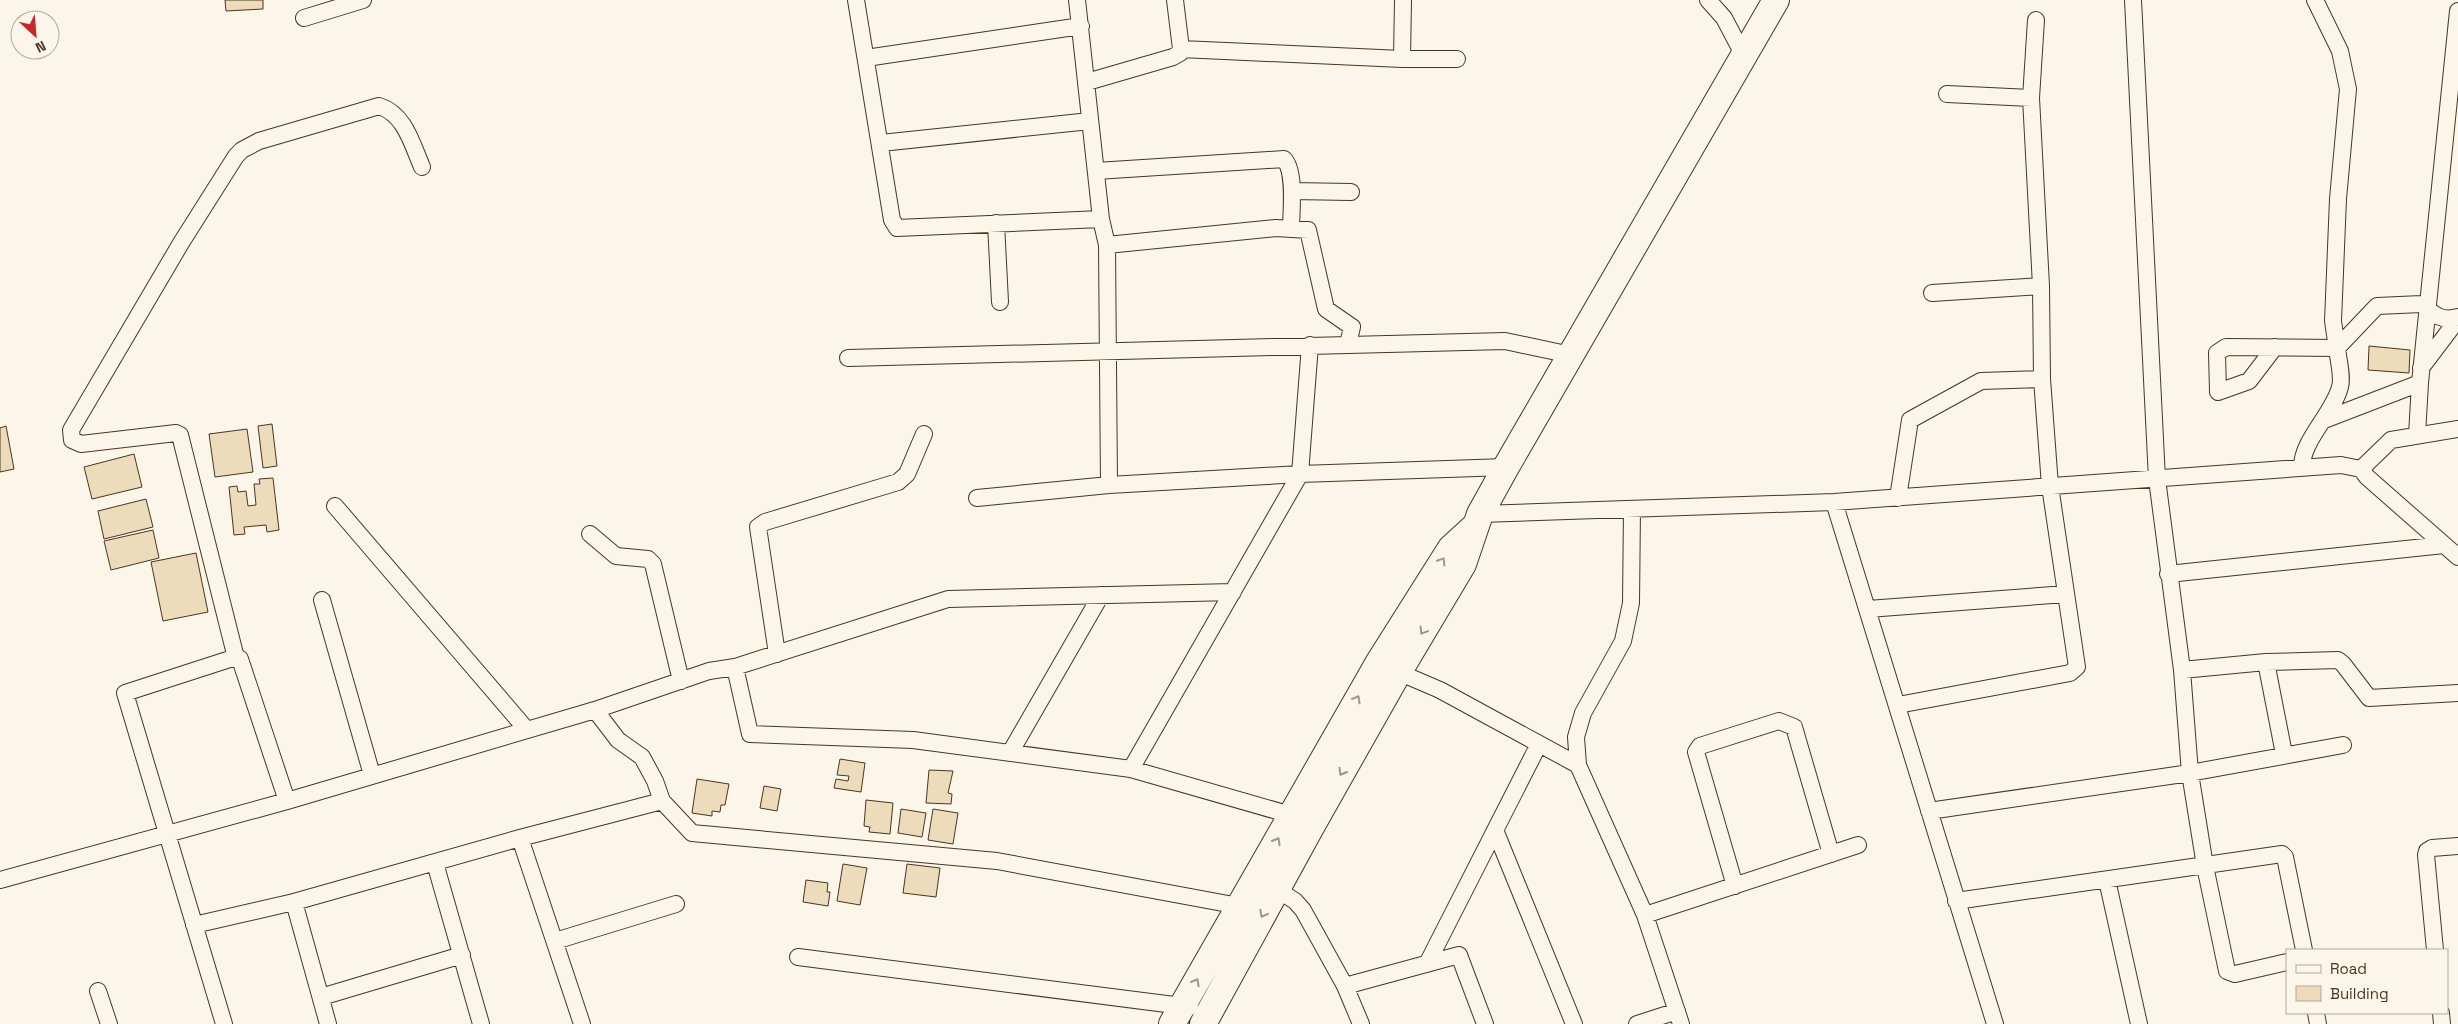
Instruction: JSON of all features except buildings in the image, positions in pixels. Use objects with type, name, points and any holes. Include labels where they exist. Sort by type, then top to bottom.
[{"type":"main road","points":[[1177,1015],[1239,906],[1266,883],[1388,668],[1451,548],[1478,520],[1506,467],[1776,0]]},
{"type":"main road","points":[[1207,1017],[1266,883],[1291,815],[1388,668]]},
{"type":"street","points":[[304,18],[363,0]]},
{"type":"street","points":[[856,0],[892,220],[896,228],[1101,218]]},
{"type":"street","points":[[1077,0],[1101,218],[1107,245],[1108,485]]},
{"type":"street","points":[[1087,82],[1173,57],[1180,53],[1175,0]]},
{"type":"street","points":[[1402,59],[1403,0]]},
{"type":"street","points":[[1708,0],[1724,18],[1744,56]]},
{"type":"street","points":[[2133,0],[2157,479],[2182,670],[2190,773],[2205,866],[2227,971],[2235,974],[2286,962]]},
{"type":"street","points":[[2302,468],[2304,453],[2324,420],[2341,386],[2333,321],[2338,199],[2348,89],[2340,51],[2315,0]]},
{"type":"street","points":[[2417,435],[2420,376],[2458,11]]},
{"type":"street","points":[[1898,705],[2075,671],[2078,663],[2050,486],[2042,379],[2041,286],[2030,98],[2036,20]]},
{"type":"street","points":[[866,58],[1081,26]]},
{"type":"street","points":[[1181,49],[1402,59],[1457,59]]},
{"type":"street","points":[[1947,94],[2030,98]]},
{"type":"street","points":[[286,801],[242,662],[236,658],[180,435],[176,433],[76,444],[71,435],[72,430],[181,243],[236,156],[249,145],[380,106],[389,109],[401,120],[422,167]]},
{"type":"street","points":[[880,143],[1090,121]]},
{"type":"street","points":[[1096,171],[1284,159],[1288,165],[1292,191],[1291,229]]},
{"type":"street","points":[[1292,191],[1351,192]]},
{"type":"street","points":[[996,223],[1000,302]]},
{"type":"street","points":[[1107,245],[1276,228],[1308,230],[1326,309],[1352,327],[1348,344]]},
{"type":"street","points":[[1932,293],[2041,286]]},
{"type":"street","points":[[2275,347],[2337,348],[2377,306],[2422,304],[2436,317],[2458,318]]},
{"type":"street","points":[[2324,420],[2420,376],[2458,318]]},
{"type":"street","points":[[848,358],[1108,353],[1310,345],[1505,341],[1571,355]]},
{"type":"street","points":[[1132,769],[1300,474],[1310,345]]},
{"type":"street","points":[[1898,498],[1910,420],[1980,381],[2042,379]]},
{"type":"street","points":[[2361,469],[2391,440],[2458,429]]},
{"type":"street","points":[[777,654],[758,527],[765,522],[898,482],[906,474],[924,434]]},
{"type":"street","points":[[1478,520],[1632,509],[1898,498],[2341,465],[2361,469],[2458,557]]},
{"type":"street","points":[[978,498],[1108,485],[1300,474],[1506,467]]},
{"type":"street","points":[[1834,502],[1995,1024]]},
{"type":"street","points":[[335,506],[527,730]]},
{"type":"street","points":[[1632,509],[1631,603],[1624,641],[1583,713],[1576,737],[1578,764],[1645,915],[1679,1017],[1637,1024]]},
{"type":"street","points":[[590,534],[616,556],[648,559],[653,564],[681,681]]},
{"type":"street","points":[[2168,574],[2444,545]]},
{"type":"street","points":[[0,880],[286,801],[595,710],[709,672],[735,667],[948,599],[1233,592]]},
{"type":"street","points":[[1868,609],[2066,594]]},
{"type":"street","points":[[1010,753],[1101,595]]},
{"type":"street","points":[[322,600],[372,775]]},
{"type":"street","points":[[224,1024],[125,693],[236,658]]},
{"type":"street","points":[[2182,670],[2266,662],[2338,660],[2368,698],[2458,693]]},
{"type":"street","points":[[2266,662],[2284,754]]},
{"type":"street","points":[[735,667],[750,734],[913,740],[1132,769],[1291,815]]},
{"type":"street","points":[[1388,668],[1440,690],[1578,764]]},
{"type":"street","points":[[595,710],[618,740],[642,757],[655,781],[662,801],[692,832],[997,861],[1239,906]]},
{"type":"street","points":[[1735,886],[1696,752],[1700,746],[1778,722],[1783,721],[1794,726],[1831,854]]},
{"type":"street","points":[[1427,964],[1539,744]]},
{"type":"street","points":[[1928,811],[2190,773],[2284,754],[2343,746]]},
{"type":"street","points":[[194,925],[294,902],[520,838],[662,801]]},
{"type":"street","points":[[1495,830],[1574,1024]]},
{"type":"street","points":[[520,838],[582,1024]]},
{"type":"street","points":[[1645,915],[1858,845]]},
{"type":"street","points":[[2435,949],[2426,851],[2432,848],[2458,846]]},
{"type":"street","points":[[1956,901],[2281,854],[2284,856],[2304,949]]},
{"type":"street","points":[[435,863],[481,1024]]},
{"type":"street","points":[[2107,880],[2139,1024]]},
{"type":"street","points":[[1266,883],[1295,901],[1303,910],[1345,986],[1361,1024]]},
{"type":"street","points":[[294,902],[328,1024]]},
{"type":"street","points":[[555,941],[676,904]]},
{"type":"street","points":[[321,997],[462,955]]},
{"type":"street","points":[[1345,986],[1459,955],[1485,1024]]},
{"type":"street","points":[[798,958],[1177,1015],[1207,1017]]},
{"type":"street","points":[[98,990],[109,1024]]}]
